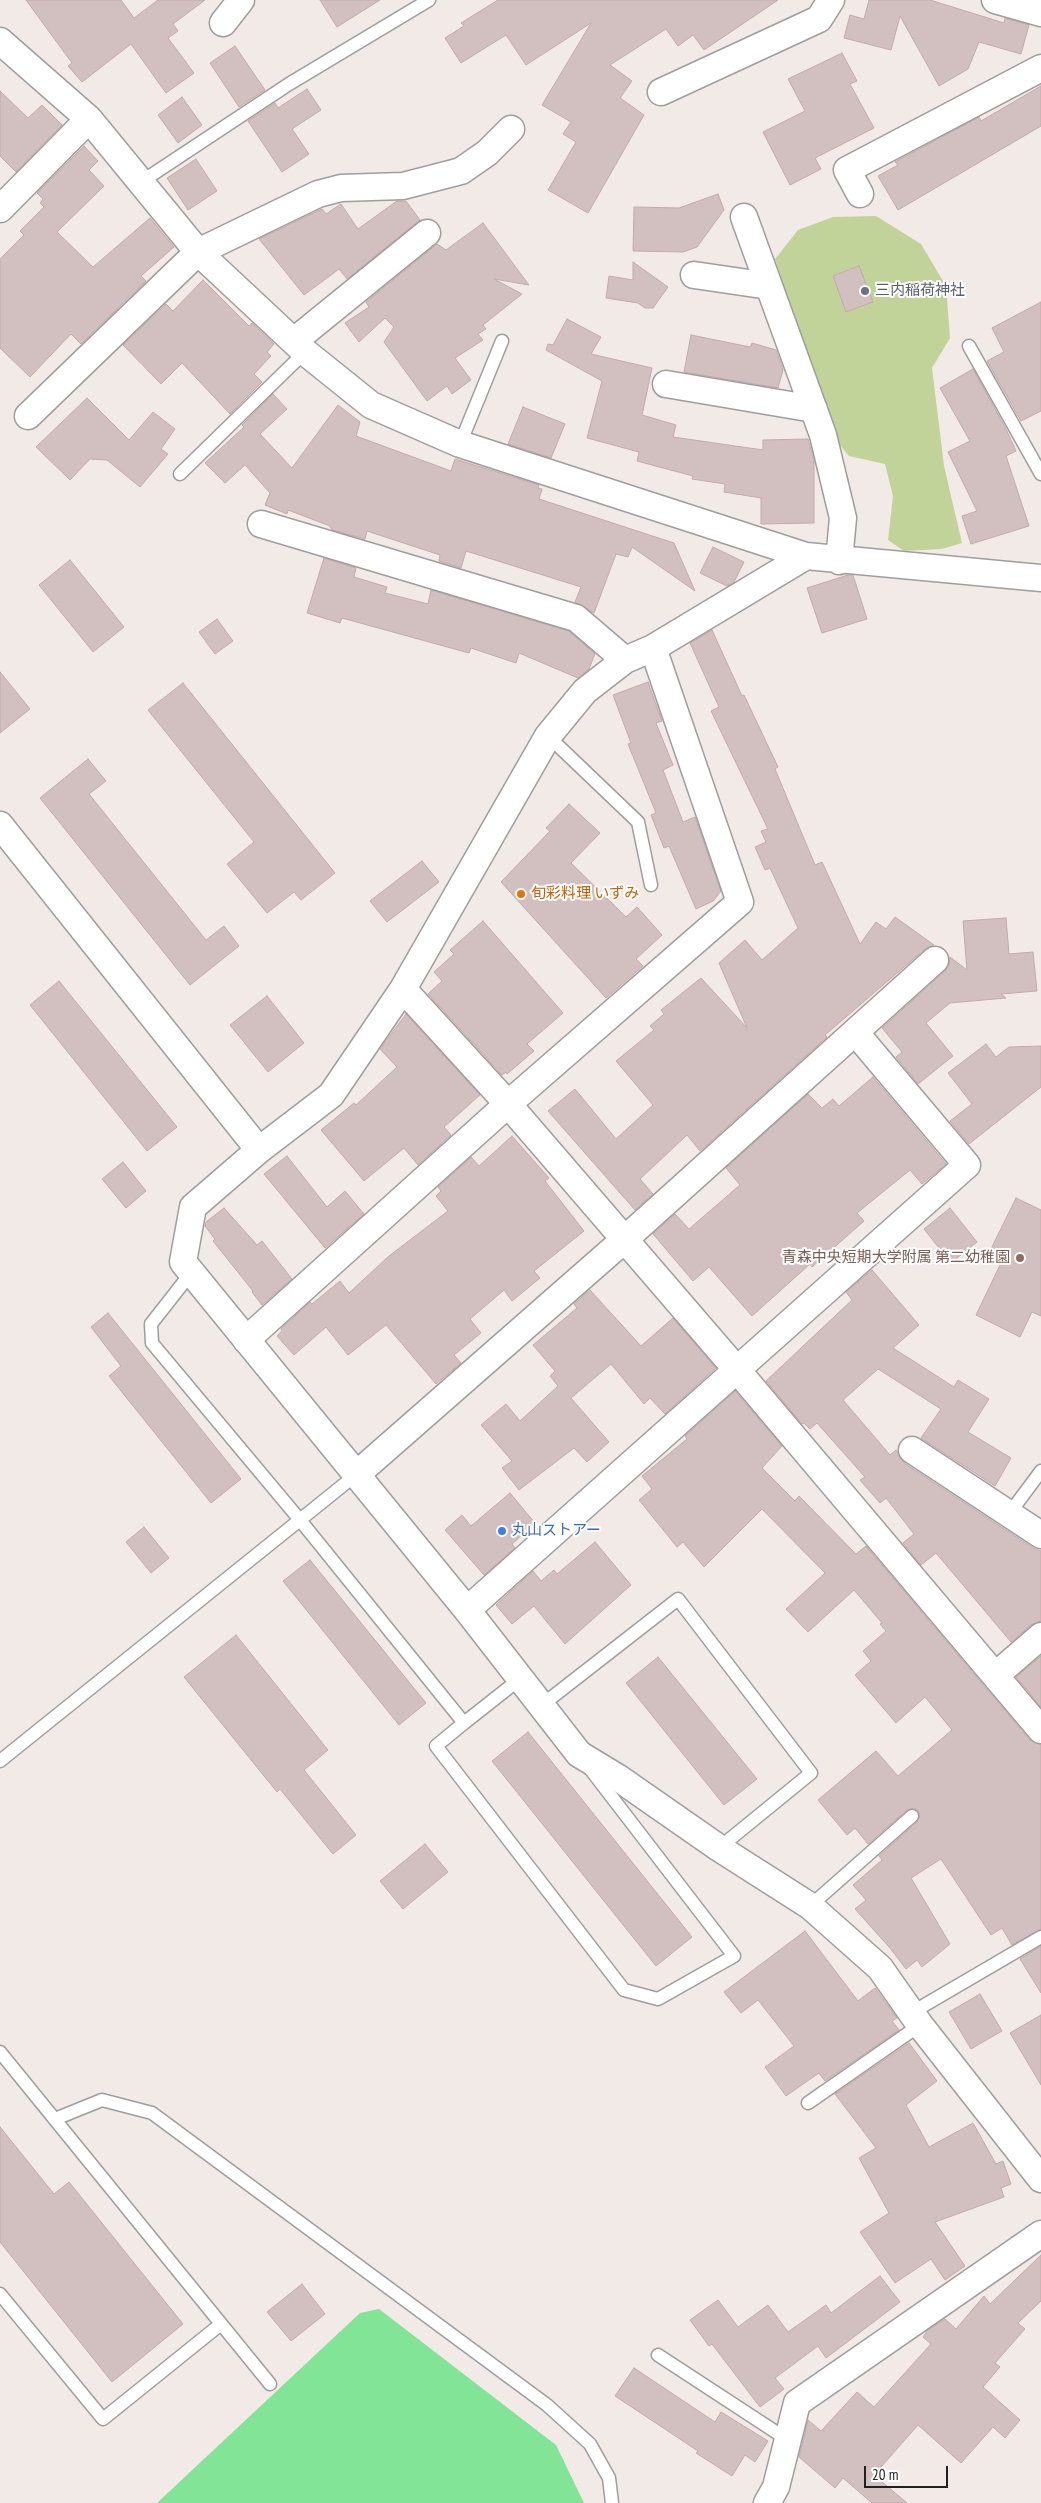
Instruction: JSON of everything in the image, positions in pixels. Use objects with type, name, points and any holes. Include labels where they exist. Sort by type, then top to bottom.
[{"type":"street","points":[[223,23],[242,0]]},
{"type":"street","points":[[661,92],[820,19],[831,0]]},
{"type":"street","points":[[995,0],[1041,13]]},
{"type":"street","points":[[0,41],[90,119],[198,252],[299,347],[371,405],[460,444],[806,556],[838,561],[1041,578]]},
{"type":"street","points":[[860,194],[847,170],[1041,68]]},
{"type":"street","points":[[0,209],[90,119]]},
{"type":"street","points":[[28,416],[198,252],[318,194],[341,188],[403,186],[461,171],[487,153],[511,129]]},
{"type":"street","points":[[744,217],[814,409],[843,518],[838,561]]},
{"type":"street","points":[[299,347],[427,232]]},
{"type":"street","points":[[694,275],[768,286]]},
{"type":"street","points":[[666,384],[814,409]]},
{"type":"street","points":[[261,524],[576,618],[625,660]]},
{"type":"street","points":[[806,556],[653,648],[625,660],[585,691],[548,736],[403,989],[331,1095],[259,1150],[193,1207],[183,1262],[467,1610],[579,1754],[617,1777],[719,1848],[810,1906],[880,1968],[916,2019],[1041,2179]]},
{"type":"street","points":[[246,1340],[508,1104],[740,902],[653,648]]},
{"type":"street","points":[[0,825],[259,1150]]},
{"type":"street","points":[[357,1474],[625,1239],[935,960]]},
{"type":"street","points":[[403,989],[508,1104],[738,1370],[1041,1730]]},
{"type":"street","points":[[467,1610],[967,1165],[855,1032]]},
{"type":"street","points":[[912,1450],[1041,1536]]},
{"type":"street","points":[[996,1675],[1041,1636]]},
{"type":"street","points":[[767,2503],[776,2487],[797,2403],[1041,2234]]},
{"type":"lane","points":[[141,182],[289,84],[429,0]]},
{"type":"lane","points":[[460,444],[502,341]]},
{"type":"lane","points":[[969,346],[1041,474]]},
{"type":"lane","points":[[180,474],[299,347]]},
{"type":"lane","points":[[548,736],[638,822],[651,885]]},
{"type":"lane","points":[[191,1273],[151,1324],[152,1344],[300,1520],[464,1722]]},
{"type":"lane","points":[[1009,1514],[1041,1471]]},
{"type":"lane","points":[[0,1761],[357,1474]]},
{"type":"lane","points":[[542,1705],[678,1599],[810,1774],[719,1848]]},
{"type":"lane","points":[[521,1678],[436,1746],[624,1990],[658,1999],[734,1956],[579,1754]]},
{"type":"lane","points":[[810,1906],[912,1816]]},
{"type":"lane","points":[[808,2103],[916,2019],[1041,1937]]},
{"type":"lane","points":[[0,2052],[270,2384]]},
{"type":"lane","points":[[55,2119],[102,2100],[152,2113],[547,2405],[590,2444],[609,2478],[612,2503]]},
{"type":"lane","points":[[0,2294],[103,2419],[221,2324]]},
{"type":"lane","points":[[658,2355],[788,2440]]},
{"type":"green space","points":[[876,216],[921,244],[946,286],[950,338],[932,368],[944,466],[962,543],[942,549],[904,551],[888,540],[893,496],[885,464],[849,456],[832,436],[775,259],[798,230],[833,217]]},
{"type":"green space","points":[[379,2309],[556,2445],[584,2503],[157,2503],[360,2313]]},
{"type":"building","points":[[26,0],[121,0],[134,18],[158,0],[205,0],[173,24],[178,31],[168,38],[194,73],[166,93],[131,44],[82,82],[68,66],[72,63]]},
{"type":"building","points":[[320,0],[380,0],[337,27]]},
{"type":"building","points":[[498,0],[778,0],[704,50],[693,35],[678,46],[666,29],[610,65],[632,81],[620,98],[644,115],[588,213],[548,190],[576,142],[563,134],[571,122],[542,105],[591,23],[526,65],[506,35],[461,63],[445,38],[464,26],[461,23]]},
{"type":"building","points":[[869,0],[930,0],[1004,23],[1005,18],[1029,25],[1021,54],[979,42],[968,69],[939,86],[900,16],[891,50],[844,38],[850,15],[864,19]]},
{"type":"building","points":[[235,46],[265,90],[239,107],[210,63]]},
{"type":"building","points":[[842,53],[857,81],[850,84],[874,128],[815,158],[821,169],[790,185],[763,132],[805,111],[788,79]]},
{"type":"building","points":[[1041,86],[1041,126],[898,210],[878,176],[898,165],[895,162],[979,117],[981,121]]},
{"type":"building","points":[[307,89],[321,110],[292,129],[309,154],[282,172],[248,121],[275,103],[278,108]]},
{"type":"building","points":[[0,91],[28,118],[42,105],[62,125],[16,172],[0,156]]},
{"type":"building","points":[[182,97],[202,125],[178,143],[158,115]]},
{"type":"building","points":[[84,146],[98,161],[89,170],[104,186],[57,232],[93,267],[150,218],[174,247],[141,276],[146,281],[81,344],[71,334],[30,377],[0,348],[0,259],[24,235],[20,231],[44,207],[40,203],[43,199],[37,193]]},
{"type":"building","points":[[196,159],[217,191],[188,210],[167,178]]},
{"type":"building","points":[[718,194],[724,210],[697,247],[683,252],[633,251],[634,207],[679,208]]},
{"type":"building","points":[[397,201],[406,201],[420,220],[347,279],[339,269],[304,295],[259,239],[322,209],[326,214],[341,204],[358,229]]},
{"type":"building","points":[[483,223],[529,285],[494,279],[522,294],[483,325],[486,329],[478,334],[483,340],[455,358],[471,380],[452,394],[447,386],[427,401],[384,342],[394,327],[385,318],[359,342],[345,323],[369,307],[366,302],[437,244],[446,250]]},
{"type":"building","points":[[633,262],[668,287],[653,308],[645,308],[638,303],[606,298],[609,276],[633,280]]},
{"type":"building","points":[[859,266],[873,302],[846,312],[833,276]]},
{"type":"building","points":[[203,280],[249,326],[252,323],[274,344],[267,352],[271,356],[254,374],[262,382],[230,414],[182,363],[161,384],[123,345],[166,304],[173,311]]},
{"type":"building","points":[[1041,302],[1041,411],[1021,421],[987,361],[1004,352],[992,328]]},
{"type":"building","points":[[567,319],[601,337],[591,354],[652,368],[642,415],[676,425],[673,437],[763,450],[763,440],[808,439],[814,460],[814,523],[761,524],[761,498],[724,492],[725,484],[692,479],[693,476],[637,461],[639,452],[587,438],[602,381],[546,350],[548,344],[553,345]]},
{"type":"building","points":[[691,335],[750,347],[752,343],[776,350],[783,370],[778,388],[684,372]]},
{"type":"building","points":[[973,369],[1016,451],[1006,456],[1029,526],[971,544],[962,516],[977,511],[948,452],[970,441],[940,388]]},
{"type":"building","points":[[273,394],[287,409],[260,434],[292,468],[338,405],[360,422],[356,436],[451,471],[455,459],[539,485],[538,488],[542,489],[539,499],[674,543],[695,591],[632,547],[628,557],[616,554],[594,613],[575,602],[581,587],[466,551],[461,568],[439,561],[440,555],[367,531],[365,539],[332,530],[330,526],[288,510],[287,514],[265,505],[270,493],[245,465],[225,483],[205,463],[244,427],[242,425]]},
{"type":"building","points":[[87,398],[129,440],[153,412],[175,429],[161,449],[168,454],[140,487],[107,460],[90,459],[70,480],[36,447]]},
{"type":"building","points":[[523,407],[565,424],[551,458],[508,444]]},
{"type":"building","points":[[713,547],[744,562],[734,582],[727,586],[700,573]]},
{"type":"building","points":[[324,558],[356,568],[354,577],[387,587],[385,593],[428,604],[431,590],[569,631],[595,654],[589,669],[578,678],[519,653],[516,663],[471,648],[469,653],[342,618],[340,623],[307,613]]},
{"type":"building","points":[[70,560],[124,627],[93,652],[39,585]]},
{"type":"building","points":[[853,575],[867,619],[822,633],[807,588]]},
{"type":"building","points":[[217,619],[233,641],[215,654],[199,632]]},
{"type":"building","points":[[712,630],[742,696],[744,695],[778,767],[775,769],[815,865],[822,862],[860,944],[876,922],[886,929],[895,917],[934,945],[925,949],[825,1035],[827,1037],[700,1151],[687,1135],[640,1179],[653,1194],[635,1210],[548,1111],[575,1089],[616,1139],[653,1105],[616,1061],[654,1030],[650,1026],[664,1014],[661,1010],[701,978],[747,1028],[719,963],[745,940],[762,960],[798,928],[770,868],[765,870],[755,847],[766,842],[761,831],[768,829],[711,711],[719,707],[690,643]]},
{"type":"building","points":[[0,672],[30,709],[0,733]]},
{"type":"building","points":[[648,682],[662,721],[656,723],[673,765],[663,770],[683,822],[695,817],[721,891],[713,901],[696,909],[669,846],[664,848],[651,815],[656,813],[628,744],[631,743],[613,695]]},
{"type":"building","points":[[183,683],[335,873],[301,900],[294,892],[267,913],[227,864],[254,842],[148,710]]},
{"type":"building","points":[[88,759],[106,781],[89,794],[206,940],[224,926],[239,946],[190,985],[40,798]]},
{"type":"building","points":[[569,804],[600,833],[571,863],[626,917],[637,907],[662,935],[636,959],[643,966],[606,998],[501,882],[550,831],[546,828]]},
{"type":"building","points":[[422,861],[439,882],[387,922],[370,901]]},
{"type":"building","points":[[1006,918],[1009,954],[1033,952],[1037,991],[1001,994],[1006,998],[950,1003],[926,1023],[953,1056],[918,1084],[896,1057],[902,1052],[882,1028],[945,971],[950,957],[967,970],[963,921]]},
{"type":"building","points":[[483,921],[563,1013],[527,1044],[534,1051],[507,1074],[506,1072],[502,1075],[428,994],[442,981],[434,972],[454,954],[450,950]]},
{"type":"building","points":[[59,981],[177,1127],[147,1151],[30,1005]]},
{"type":"building","points":[[267,996],[304,1043],[268,1072],[230,1025]]},
{"type":"building","points":[[406,1014],[480,1095],[444,1127],[451,1135],[418,1165],[404,1148],[364,1181],[321,1130],[354,1103],[356,1105],[397,1067],[380,1049]]},
{"type":"building","points":[[986,1044],[996,1057],[1009,1047],[1041,1046],[1041,1087],[969,1144],[950,1121],[972,1104],[948,1073]]},
{"type":"building","points":[[873,1077],[946,1164],[922,1184],[910,1170],[857,1213],[864,1221],[812,1267],[810,1264],[752,1316],[709,1267],[693,1281],[653,1234],[675,1214],[689,1229],[740,1185],[726,1168],[808,1094],[822,1108],[833,1099],[839,1106]]},
{"type":"building","points":[[512,1136],[549,1178],[545,1181],[584,1231],[534,1271],[540,1278],[512,1301],[504,1290],[470,1319],[481,1333],[454,1355],[461,1363],[436,1384],[386,1325],[348,1355],[326,1327],[294,1355],[277,1336],[282,1331],[281,1329],[310,1302],[312,1304],[340,1281],[349,1293],[389,1256],[448,1211],[436,1196],[441,1191],[438,1187],[471,1157],[479,1166]]},
{"type":"building","points":[[287,1156],[327,1207],[345,1191],[364,1214],[325,1248],[264,1174]]},
{"type":"building","points":[[123,1162],[146,1191],[126,1208],[102,1179]]},
{"type":"building","points":[[1016,1198],[1041,1210],[1041,1316],[1032,1312],[1020,1337],[976,1315],[1000,1265],[986,1259]]},
{"type":"building","points":[[224,1208],[257,1245],[262,1241],[292,1279],[262,1305],[213,1241],[215,1239],[205,1226],[206,1222]]},
{"type":"building","points":[[950,1208],[977,1242],[951,1263],[924,1229]]},
{"type":"building","points":[[872,1270],[919,1325],[893,1348],[954,1387],[958,1380],[989,1399],[968,1432],[1011,1458],[995,1486],[921,1438],[941,1409],[878,1369],[843,1400],[890,1455],[896,1450],[904,1463],[1033,1548],[1041,1551],[1041,1621],[1031,1625],[1011,1642],[936,1553],[921,1565],[903,1543],[914,1534],[886,1498],[880,1503],[860,1480],[865,1477],[817,1423],[810,1429],[804,1423],[802,1424],[766,1381],[852,1300],[846,1292]]},
{"type":"building","points":[[590,1290],[641,1346],[673,1318],[716,1368],[665,1414],[650,1398],[644,1404],[611,1364],[571,1398],[609,1442],[587,1462],[574,1448],[519,1490],[502,1468],[512,1461],[481,1425],[506,1404],[520,1421],[558,1386],[550,1376],[555,1371],[533,1345],[577,1308],[574,1304]]},
{"type":"building","points":[[108,1313],[241,1479],[211,1503],[109,1376],[121,1366],[91,1327]]},
{"type":"building","points":[[735,1391],[782,1446],[762,1468],[795,1501],[799,1496],[856,1554],[866,1546],[1030,1740],[1041,1745],[1041,1929],[1012,1945],[1002,1928],[991,1935],[941,1859],[911,1878],[950,1944],[922,1967],[917,1960],[906,1969],[855,1909],[866,1900],[853,1885],[882,1860],[879,1856],[917,1822],[920,1814],[914,1808],[907,1810],[868,1844],[855,1828],[847,1835],[818,1800],[876,1751],[898,1776],[952,1730],[925,1697],[896,1723],[855,1675],[871,1661],[863,1651],[886,1631],[880,1624],[882,1623],[854,1590],[808,1632],[786,1609],[825,1573],[762,1509],[704,1567],[683,1542],[677,1547],[639,1500],[652,1489],[642,1476],[687,1439],[685,1436]]},
{"type":"building","points":[[510,1493],[535,1523],[512,1544],[515,1548],[484,1575],[445,1530],[462,1515],[471,1526]]},
{"type":"building","points":[[144,1527],[169,1558],[151,1573],[126,1542]]},
{"type":"building","points":[[595,1542],[631,1585],[565,1644],[534,1606],[512,1624],[496,1605],[533,1571],[541,1581],[554,1570],[557,1574]]},
{"type":"building","points":[[310,1560],[426,1703],[399,1725],[283,1581]]},
{"type":"building","points":[[236,1635],[328,1750],[304,1770],[356,1835],[333,1854],[280,1789],[277,1792],[184,1677]]},
{"type":"building","points":[[1041,1656],[1041,1707],[1016,1677]]},
{"type":"building","points":[[658,1657],[757,1779],[724,1805],[626,1683]]},
{"type":"building","points":[[528,1732],[692,1937],[656,1966],[492,1761]]},
{"type":"building","points":[[425,1844],[448,1872],[403,1909],[380,1881]]},
{"type":"building","points":[[805,1931],[858,2001],[875,1988],[897,2018],[892,2021],[899,2030],[825,2081],[819,2073],[786,2096],[765,2067],[794,2046],[758,2000],[741,2013],[724,1992]]},
{"type":"building","points":[[1041,1946],[1041,1993],[1020,1959]]},
{"type":"building","points":[[980,1994],[1002,2031],[971,2049],[949,2012]]},
{"type":"building","points":[[1041,2015],[1041,2085],[1010,2033]]},
{"type":"building","points":[[909,2043],[937,2081],[906,2105],[929,2147],[973,2123],[996,2164],[1003,2161],[1011,2184],[1001,2188],[1004,2197],[935,2222],[965,2266],[945,2280],[931,2259],[895,2283],[860,2232],[889,2213],[859,2158],[876,2148],[835,2094]]},
{"type":"building","points":[[0,2127],[54,2194],[69,2182],[183,2324],[112,2382],[0,2242]]},
{"type":"building","points":[[1041,2255],[1041,2301],[1018,2323],[1025,2329],[995,2363],[1000,2367],[983,2387],[1020,2420],[1005,2438],[993,2427],[961,2463],[918,2425],[874,2475],[907,2503],[872,2503],[843,2478],[835,2488],[799,2457],[808,2420],[821,2431],[857,2392],[874,2407],[931,2344],[923,2337],[928,2330],[945,2319],[956,2329],[984,2296],[990,2304]]},
{"type":"building","points":[[880,2276],[900,2302],[826,2358],[818,2346],[775,2378],[784,2389],[760,2407],[712,2344],[709,2346],[690,2320],[718,2300],[738,2327],[768,2305],[788,2332],[826,2305],[831,2313]]},
{"type":"building","points":[[302,2284],[325,2314],[291,2341],[267,2312]]},
{"type":"building","points":[[634,2368],[715,2422],[721,2412],[768,2441],[755,2462],[745,2455],[732,2476],[615,2396]]},
{"type":"place","name":"三内稲荷神社","points":[[865,291]]},
{"type":"place","name":"旬彩料理 いずみ","points":[[521,894]]},
{"type":"place","name":"青森中央短期大学附属 第二幼稚園","points":[[1020,1258]]},
{"type":"place","name":"丸山ストアー","points":[[502,1531]]}]
